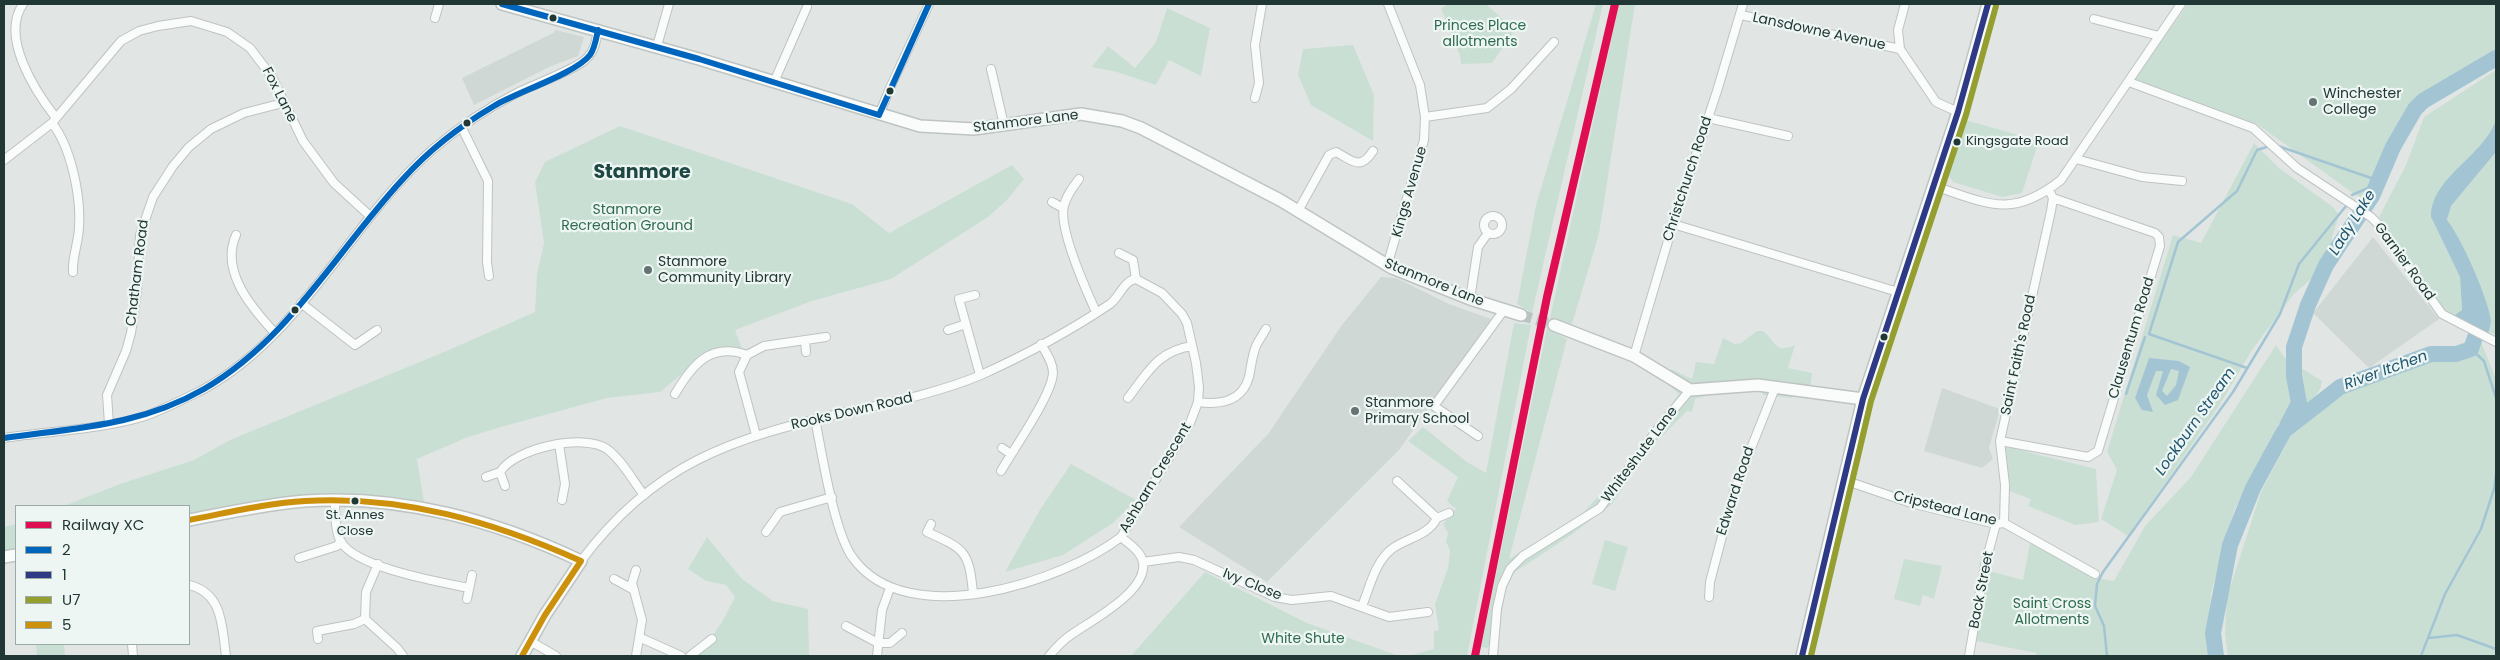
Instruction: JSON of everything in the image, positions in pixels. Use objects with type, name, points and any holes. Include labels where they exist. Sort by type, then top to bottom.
[{"type":"street","points":[[23,4],[18,10],[14,24],[15,51],[54,120],[66,150],[77,197],[79,227],[72,261],[73,272]]},
{"type":"street","points":[[435,18],[439,4]]},
{"type":"street","name":"Stanmore Lane","points":[[502,4],[657,46],[879,115],[937,128],[974,129],[1081,114],[1122,121],[1141,128],[1298,211],[1388,266],[1470,299],[1521,315]]},
{"type":"street","points":[[657,46],[668,4]]},
{"type":"street","points":[[879,115],[930,4]]},
{"type":"street","points":[[1256,98],[1259,83],[1255,45],[1262,4]]},
{"type":"street","name":"Kings Avenue","points":[[1388,4],[1420,86],[1425,117],[1424,140],[1388,266]]},
{"type":"street","name":"Christchurch Road","points":[[1634,356],[1673,224],[1743,4]]},
{"type":"street","points":[[1900,49],[1898,30],[1905,4]]},
{"type":"street","points":[[1802,656],[1862,399],[1958,112],[1988,4]]},
{"type":"street","points":[[1934,186],[1993,205],[2021,204],[2048,190],[2061,180],[2181,4]]},
{"type":"street","points":[[774,82],[807,7]]},
{"type":"street","name":"Lansdowne Avenue","points":[[1741,15],[1900,49],[1936,102],[1958,112]]},
{"type":"street","points":[[2094,19],[2159,36]]},
{"type":"street","name":"Fox Lane","points":[[4,160],[54,120],[121,41],[139,31],[182,22],[207,25],[227,32],[250,48],[272,77],[283,103],[303,140],[334,183],[370,216]]},
{"type":"street","points":[[4,438],[109,424],[142,416],[204,388],[239,366],[301,303],[370,216],[410,171],[433,149],[482,112],[586,59],[596,42],[598,30]]},
{"type":"street","points":[[1425,117],[1487,108],[1511,89],[1554,42]]},
{"type":"street","points":[[990,69],[1004,125]]},
{"type":"street","name":"Garnier Road","points":[[2129,82],[2253,128],[2297,168],[2359,208],[2379,225],[2442,314],[2496,342]]},
{"type":"street","name":"Chatham Road","points":[[109,424],[107,395],[126,351],[134,315],[139,246],[143,222],[161,181],[189,147],[211,130],[244,113],[283,103]]},
{"type":"street","points":[[1708,118],[1788,136]]},
{"type":"street","points":[[462,128],[488,181],[487,262],[489,276]]},
{"type":"street","points":[[1298,211],[1330,155],[1336,152],[1355,162],[1362,163],[1366,161],[1373,151]]},
{"type":"street","points":[[2076,159],[2142,177],[2182,181]]},
{"type":"street","points":[[1078,179],[1063,208],[1074,262],[1096,312]]},
{"type":"street","points":[[2048,190],[2053,198]]},
{"type":"street","name":"Clausentum Road","points":[[2000,441],[2088,457],[2098,451],[2160,246],[2159,237],[2150,231],[2053,198]]},
{"type":"street","name":"Saint Faith's Road","points":[[2000,523],[2005,485],[2000,441],[2053,198]]},
{"type":"street","points":[[1052,202],[1063,208]]},
{"type":"street","points":[[1673,224],[1898,292]]},
{"type":"street","points":[[1470,299],[1478,247],[1488,233]]},
{"type":"street","points":[[236,235],[230,251],[236,276],[250,304],[274,332]]},
{"type":"street","points":[[1119,253],[1133,260],[1136,279]]},
{"type":"street","name":"Rooks Down Road","points":[[581,561],[612,523],[644,495],[707,454],[756,434],[915,397],[980,375],[1041,344],[1112,303],[1129,281],[1136,279]]},
{"type":"street","name":"Ashbarn Crescent","points":[[815,419],[842,535],[853,558],[870,575],[890,588],[931,598],[973,593],[1046,576],[1104,550],[1122,537],[1190,423],[1198,402],[1198,375],[1187,323],[1175,305],[1162,293],[1136,279]]},
{"type":"street","points":[[976,295],[959,299],[980,375]]},
{"type":"street","points":[[301,303],[355,345],[377,330]]},
{"type":"street","points":[[1478,436],[1434,406],[1504,310]]},
{"type":"street","points":[[948,330],[966,324]]},
{"type":"street","points":[[1554,325],[1634,356],[1690,390],[1758,385],[1862,399]]},
{"type":"street","points":[[1198,402],[1217,404],[1226,402],[1239,394],[1248,380],[1256,346],[1266,329]]},
{"type":"street","points":[[756,434],[739,372],[747,355],[764,346],[826,337]]},
{"type":"street","points":[[805,340],[806,352]]},
{"type":"street","points":[[1001,472],[1035,416],[1052,380],[1051,362],[1041,344]]},
{"type":"street","points":[[1128,398],[1156,362],[1167,353],[1192,346]]},
{"type":"street","points":[[676,394],[691,368],[708,355],[727,351],[747,355]]},
{"type":"street","name":"Edward Road","points":[[1709,598],[1712,573],[1734,491],[1775,388]]},
{"type":"street","name":"Whiteshute Lane","points":[[1492,655],[1502,586],[1510,569],[1523,556],[1600,508],[1659,427],[1690,390]]},
{"type":"street","points":[[486,477],[500,472],[517,457],[559,444],[583,442],[608,450],[644,495]]},
{"type":"street","points":[[559,444],[564,484],[562,500]]},
{"type":"street","points":[[1002,448],[1011,454]]},
{"type":"street","points":[[500,472],[504,486]]},
{"type":"street","name":"Cripstead Lane","points":[[1844,480],[1911,503],[2000,523],[2095,574]]},
{"type":"street","points":[[1397,481],[1437,518]]},
{"type":"street","points":[[766,532],[780,512],[832,498]]},
{"type":"street","points":[[335,501],[341,542],[350,553],[424,580],[469,588]]},
{"type":"street","points":[[190,520],[270,505],[335,501],[392,504],[466,519],[530,539],[581,561],[563,586],[522,656]]},
{"type":"street","points":[[1362,606],[1380,562],[1387,554],[1398,545],[1426,532],[1433,527],[1437,518],[1449,513]]},
{"type":"street","name":"Back Street","points":[[1969,656],[1985,565],[2000,523]]},
{"type":"street","points":[[930,524],[927,532],[958,547],[966,556],[970,566],[973,593]]},
{"type":"street","points":[[1049,656],[1065,639],[1117,604],[1137,584],[1143,570],[1143,562],[1138,552],[1122,537]]},
{"type":"street","points":[[299,558],[337,546],[341,542]]},
{"type":"street","name":"Ivy Close","points":[[1143,562],[1179,557],[1194,560],[1275,598],[1292,600],[1331,596],[1390,617],[1428,612]]},
{"type":"street","points":[[378,564],[366,592],[365,619],[397,648],[403,656]]},
{"type":"street","points":[[636,570],[632,578],[642,620],[641,638],[636,656]]},
{"type":"street","points":[[467,599],[472,575]]},
{"type":"street","points":[[614,580],[634,590]]},
{"type":"street","points":[[190,585],[207,593],[218,606],[226,656]]},
{"type":"street","points":[[877,656],[882,610],[890,588]]},
{"type":"street","points":[[318,639],[317,631],[354,624],[365,619]]},
{"type":"street","points":[[846,626],[878,643],[890,643],[902,633]]},
{"type":"street","points":[[641,638],[681,656]]},
{"type":"street","points":[[690,656],[712,639]]},
{"type":"street","points":[[530,641],[556,656]]},
{"type":"shaded area","points":[[556,30],[584,37],[578,56],[551,66],[474,105],[462,78]]},
{"type":"shaded area","points":[[2373,237],[2439,319],[2369,368],[2313,313]]},
{"type":"shaded area","name":"Stanmore Primary School","points":[[1381,277],[1396,278],[1449,304],[1491,319],[1399,450],[1267,582],[1179,527],[1268,434],[1342,325]]},
{"type":"shaded area","points":[[1942,388],[2000,409],[1989,448],[1993,459],[1982,468],[1924,451]]},
{"type":"green space","name":"Princes Place allotments","points":[[1449,4],[1486,4],[1515,30],[1492,63],[1461,64],[1460,56],[1441,8]]},
{"type":"green space","points":[[1596,4],[1603,4],[1532,313],[1517,304],[1536,205]]},
{"type":"green space","points":[[1619,4],[1635,4],[1599,234],[1572,324],[1550,318]]},
{"type":"green space","name":"Winchester College","points":[[2188,4],[2496,4],[2496,51],[2442,87],[2420,99],[2385,156],[2364,201],[2257,124],[2134,80]]},
{"type":"green space","points":[[1167,8],[1210,28],[1201,76],[1169,60],[1156,85],[1117,72],[1092,67],[1108,46],[1135,68],[1156,42]]},
{"type":"green space","points":[[1353,45],[1374,95],[1373,141],[1311,105],[1298,75],[1303,49]]},
{"type":"green space","points":[[2496,70],[2496,120],[2492,131],[2431,217],[2460,277],[2462,310],[2453,316],[2443,309],[2379,217],[2406,165],[2424,117]]},
{"type":"green space","points":[[1962,119],[2039,141],[2022,193],[2002,197],[1953,182],[1946,171]]},
{"type":"green space","name":"Stanmore Recreation Ground","points":[[620,126],[852,204],[889,233],[1012,165],[1024,179],[1006,201],[988,217],[891,279],[812,301],[735,330],[742,349],[722,348],[705,355],[660,392],[607,398],[508,425],[468,437],[417,459],[424,502],[393,498],[334,495],[277,499],[190,514],[190,505],[67,505],[120,484],[194,460],[230,440],[444,352],[535,312],[537,274],[544,243],[535,182],[545,162]]},
{"type":"green space","points":[[2254,143],[2279,168],[2333,207],[2339,215],[2332,237],[2332,252],[2320,271],[2293,295],[2252,350],[2219,406],[2128,536],[2101,519],[2117,470],[2107,452],[2173,235],[2201,243]]},
{"type":"green space","points":[[2496,152],[2495,334],[2489,332],[2491,321],[2480,288],[2447,220],[2451,206]]},
{"type":"green space","points":[[1514,323],[1531,325],[1467,656],[1408,656],[1434,649],[1434,631],[1439,630],[1435,604],[1448,568],[1450,550],[1446,542],[1448,533],[1443,524],[1456,509],[1447,501],[1458,477],[1408,441],[1423,427],[1467,462],[1486,473]]},
{"type":"green space","points":[[1547,328],[1567,339],[1509,559],[1583,513],[1619,474],[1629,479],[1612,504],[1571,535],[1515,572],[1506,588],[1498,637],[1487,648],[1481,647]]},
{"type":"green space","points":[[1757,331],[1763,331],[1776,346],[1783,348],[1795,345],[1788,368],[1812,373],[1810,391],[1794,387],[1792,398],[1763,395],[1761,389],[1726,390],[1695,399],[1692,412],[1687,411],[1658,440],[1649,437],[1679,394],[1664,381],[1671,369],[1692,379],[1696,362],[1714,364],[1723,338],[1735,344],[1741,343]]},
{"type":"green space","points":[[2482,344],[2496,379],[2496,656],[2228,656],[2225,634],[2227,597],[2261,492],[2290,437],[2345,392],[2433,361],[2457,361]]},
{"type":"green space","name":"Saint Cross Allotments","points":[[2276,345],[2285,358],[2322,381],[2320,389],[2310,401],[2277,426],[2234,511],[2211,593],[2208,643],[2210,656],[2036,656],[2036,653],[1976,641],[1989,571],[2023,580],[2030,543],[2097,578],[2114,581],[2145,526],[2191,477]]},
{"type":"green space","points":[[2003,446],[2096,469],[2099,522],[2075,525],[2028,506],[2031,499],[2009,491]]},
{"type":"green space","points":[[1071,464],[1136,500],[1113,523],[1063,555],[1005,572],[1041,508]]},
{"type":"green space","points":[[15,524],[15,549],[4,551],[4,527]]},
{"type":"green space","points":[[707,537],[742,579],[773,601],[808,609],[809,656],[698,656],[722,622],[735,597],[726,585],[706,581],[688,569]]},
{"type":"green space","points":[[1605,540],[1628,547],[1615,591],[1592,584]]},
{"type":"green space","points":[[1904,559],[1942,566],[1934,599],[1923,595],[1920,606],[1894,599]]},
{"type":"green space","name":"White Shute","points":[[1205,572],[1307,623],[1399,656],[1131,656]]},
{"type":"green space","points":[[36,645],[64,645],[65,656],[37,656]]},
{"type":"water","points":[[2496,120],[2496,152],[2451,206],[2447,220],[2466,254],[2485,297],[2491,320],[2487,339],[2449,319],[2462,310],[2460,277],[2431,217],[2433,203],[2439,190],[2480,145]]},
{"type":"water","points":[[2149,358],[2179,361],[2190,367],[2178,400],[2165,405],[2156,395],[2163,371],[2156,371],[2147,395],[2153,412],[2142,410],[2135,398]],"holes":[[[2171,369],[2179,371],[2176,385],[2167,396],[2162,391]]]},
{"type":"waterway","name":"Lady Lake","points":[[2287,426],[2299,403],[2294,376],[2294,347],[2308,305],[2326,265],[2372,196],[2393,147],[2415,109],[2423,101],[2496,58]]},
{"type":"waterway","points":[[2275,145],[2377,180]]},
{"type":"waterway","points":[[2247,368],[2149,334],[2178,242],[2237,191],[2257,150],[2270,146]]},
{"type":"waterway","points":[[2352,195],[2375,185]]},
{"type":"waterway","name":"Lockburn Stream","points":[[2107,656],[2104,626],[2095,606],[2097,584],[2103,572],[2233,392],[2280,314],[2299,264],[2346,206]]},
{"type":"waterway","name":"Lady Lake","points":[[2216,656],[2213,633],[2230,545],[2253,488],[2284,431],[2340,387],[2431,354],[2456,354],[2471,349],[2480,323],[2478,316]]},
{"type":"waterway","points":[[2126,394],[2145,337]]},
{"type":"waterway","points":[[2471,349],[2484,361],[2496,398]]},
{"type":"waterway","points":[[2421,656],[2445,594],[2481,529],[2494,489],[2496,475]]},
{"type":"waterway","points":[[2429,638],[2457,635],[2496,649]]},
{"type":"tunnel","points":[[1521,315],[1554,325]]},
{"type":"rail line","name":"XC","points":[[1475,656],[1547,297],[1615,4]]},
{"type":"transit line","name":"2","points":[[502,4],[699,59],[879,115]]},
{"type":"transit line","name":"2","points":[[879,115],[929,4]]},
{"type":"transit line","name":"1","points":[[1802,656],[1863,399],[1958,112],[1988,4]]},
{"type":"transit line","name":"U7","points":[[1811,656],[1871,401],[1966,115],[1996,6]]},
{"type":"transit line","name":"2","points":[[4,438],[107,424],[156,411],[204,389],[235,369],[287,319],[311,292],[379,206],[423,158],[457,130],[494,106],[559,76],[583,62],[592,52],[598,30]]},
{"type":"transit line","name":"5","points":[[190,520],[290,502],[341,500],[377,502],[447,514],[481,523],[515,534],[581,561],[545,615],[522,656]]},
{"type":"place","name":"Winchester College","points":[[2313,102]]},
{"type":"place","name":"Kingsgate Road","points":[[1957,142]]},
{"type":"place","name":"Stanmore Community Library","points":[[648,270]]},
{"type":"place","name":"Stanmore Primary School","points":[[1355,411]]},
{"type":"place","name":"St. Annes Close","points":[[355,501]]},
{"type":"district","name":"Stanmore","points":[[642,173]]},
{"type":"water label","name":"River Itchen","points":[[2386,371]]}]
